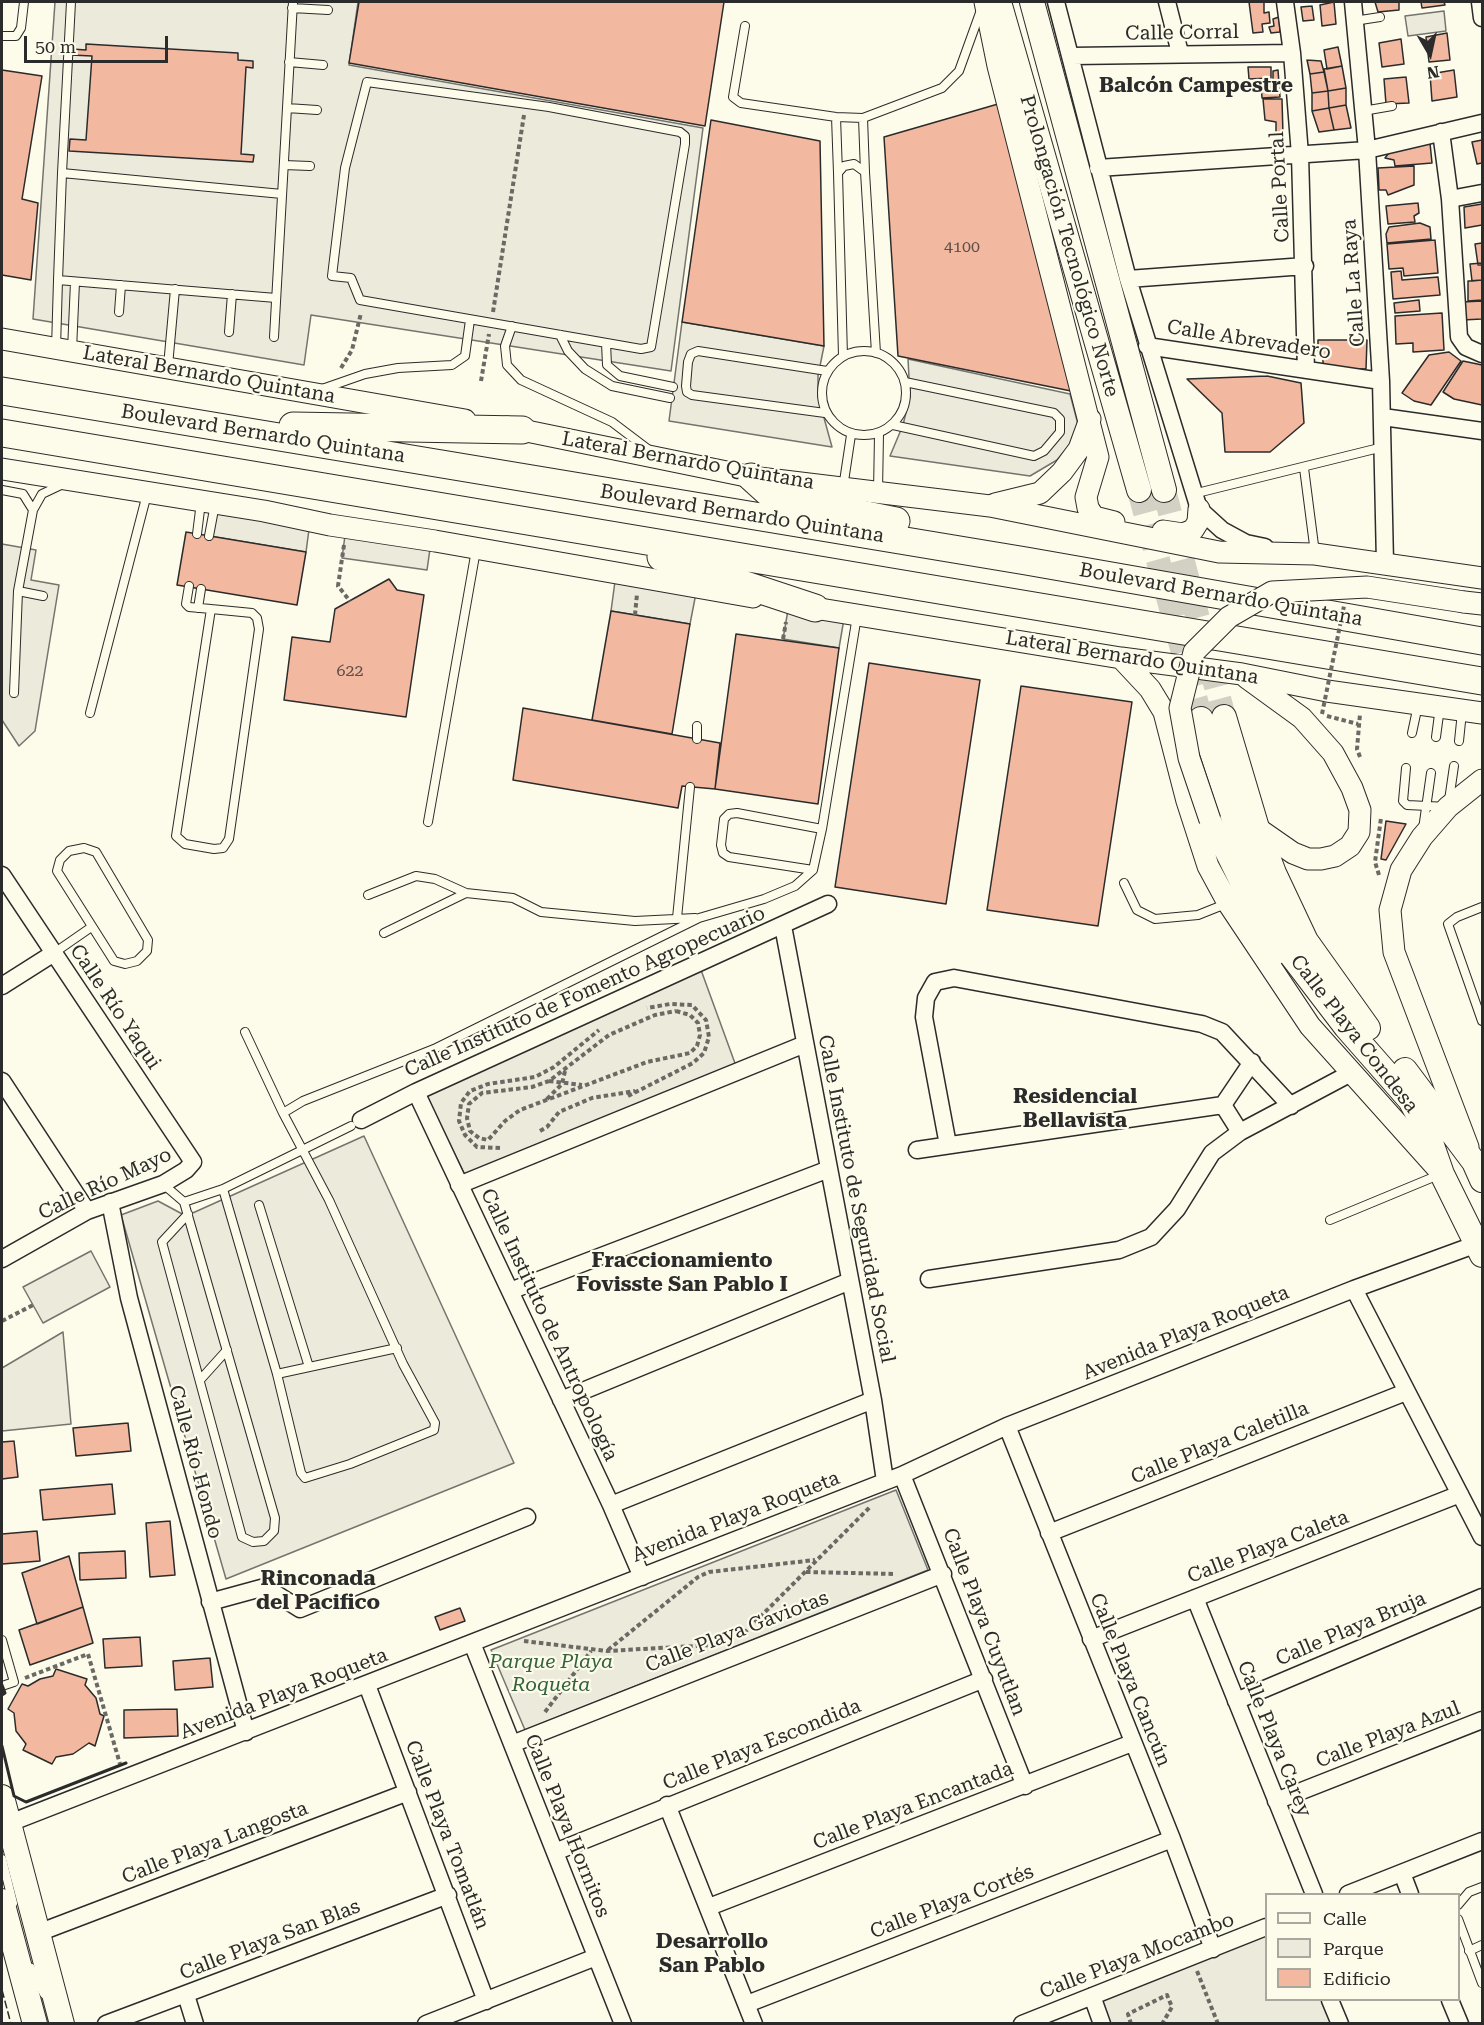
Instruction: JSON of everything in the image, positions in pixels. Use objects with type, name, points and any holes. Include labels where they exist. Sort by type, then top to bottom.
[{"type":"main road","name":"Prolongación Tecnológico Norte","points":[[999,2],[1139,490]]},
{"type":"main road","name":"Prolongación Tecnológico Norte","points":[[1032,2],[1164,490]]},
{"type":"main road","name":"Boulevard Bernardo Quintana","points":[[2,390],[1026,561],[1482,641]]},
{"type":"main road","points":[[201,424],[522,430]]},
{"type":"main road","name":"Boulevard Bernardo Quintana","points":[[2,433],[1482,681]]},
{"type":"main road","points":[[751,477],[772,496],[963,536],[1026,561]]},
{"type":"main road","points":[[580,530],[815,608]]},
{"type":"main road","name":"Calle Playa Condesa","points":[[1478,1171],[1423,1090],[1360,1018],[1306,941],[1274,873],[1213,718],[1254,880],[1288,951],[1346,1026],[1410,1100],[1427,1131],[1443,1174],[1480,1250]]},
{"type":"main road","points":[[2,1797],[5,1831],[38,1934],[60,2024]]},
{"type":"main road","points":[[9,1908],[35,2024]]},
{"type":"street","points":[[984,2],[1001,78],[1098,457],[1086,497],[1088,508],[1094,517],[1183,534],[1193,530],[1198,522],[1196,501],[1128,279],[1098,168],[1072,56],[1056,2]]},
{"type":"street","points":[[1167,2],[1180,53]]},
{"type":"street","name":"Calle Portal","points":[[1285,2],[1292,53],[1300,155],[1305,266],[1306,370]]},
{"type":"street","name":"Calle La Raya","points":[[1353,2],[1367,150],[1381,381],[1385,563]]},
{"type":"street","points":[[1480,2],[1482,18]]},
{"type":"street","name":"Calle Corral","points":[[1072,56],[1292,53]]},
{"type":"street","points":[[1098,168],[1367,150],[1482,123]]},
{"type":"street","points":[[1441,132],[1450,199],[1459,337],[1466,348],[1482,354]]},
{"type":"street","points":[[1450,199],[1482,193]]},
{"type":"street","points":[[1128,279],[1305,266]]},
{"type":"street","name":"Lateral Bernardo Quintana","points":[[2,339],[320,390],[751,477],[990,506],[1219,552],[1305,554],[1385,563],[1482,578]]},
{"type":"street","name":"Calle Abrevadero","points":[[1147,346],[1381,381]]},
{"type":"street","points":[[1383,417],[1482,431]]},
{"type":"street","points":[[990,506],[1040,492],[1062,472],[1079,449],[1090,419]]},
{"type":"street","name":"Lateral Bernardo Quintana","points":[[2,469],[857,615],[1473,712]]},
{"type":"street","points":[[1196,501],[1222,530],[1246,543],[1305,554]]},
{"type":"street","points":[[1443,1174],[1393,1094],[1323,1020],[1275,953],[1210,820],[1189,758],[1180,708],[1194,652],[1229,617],[1272,592],[1367,587],[1473,603]]},
{"type":"street","points":[[1121,658],[1150,689],[1164,712],[1187,801],[1208,866],[1228,903],[1310,1026],[1443,1174]]},
{"type":"street","points":[[1242,674],[1302,718],[1333,753],[1352,788],[1359,810],[1359,832],[1350,846],[1335,855],[1321,859],[1308,859],[1293,853],[1257,828]]},
{"type":"street","points":[[1478,1171],[1394,952],[1390,910],[1401,870],[1422,837],[1448,807],[1482,780]]},
{"type":"street","name":"Calle Río Yaqui","points":[[2,875],[193,1162]]},
{"type":"street","name":"Calle Instituto de Fomento Agropecuario","points":[[356,1123],[416,1092],[828,904]]},
{"type":"street","name":"Calle Instituto de Seguridad Social","points":[[783,926],[873,1400],[885,1481]]},
{"type":"street","points":[[2,986],[54,953]]},
{"type":"street","points":[[948,1145],[924,1017],[926,998],[934,982],[954,978],[1202,1024],[1222,1032],[1291,1106]]},
{"type":"street","points":[[459,1185],[805,1044]]},
{"type":"street","points":[[917,1150],[1223,1105],[1252,1062]]},
{"type":"street","points":[[929,1279],[1119,1250],[1151,1237],[1177,1209],[1212,1153],[1240,1132],[1351,1073]]},
{"type":"street","points":[[2,1081],[87,1211]]},
{"type":"street","name":"Calle Instituto de Antropología","points":[[416,1092],[611,1505],[642,1576]]},
{"type":"street","points":[[1223,1105],[1240,1132]]},
{"type":"street","name":"Calle Río Mayo","points":[[2,1259],[87,1211],[163,1184],[186,1170],[193,1162]]},
{"type":"street","points":[[510,1291],[829,1169]]},
{"type":"street","name":"Calle Río Hondo","points":[[110,1202],[129,1298],[246,1732]]},
{"type":"street","name":"Avenida Playa Roqueta","points":[[5,1831],[125,1779],[885,1481],[1007,1426],[1354,1289],[1480,1250]]},
{"type":"street","points":[[561,1400],[850,1281]]},
{"type":"street","points":[[1354,1289],[1482,1537]]},
{"type":"street","name":"Calle Playa Caletilla","points":[[1049,1533],[1406,1392]]},
{"type":"street","points":[[611,1505],[873,1400]]},
{"type":"street","name":"Calle Playa Cancún","points":[[1007,1426],[1172,1839],[1213,1949]]},
{"type":"street","name":"Calle Playa Cuyutlan","points":[[902,1474],[1025,1786]]},
{"type":"street","name":"Calle Playa Caleta","points":[[1091,1639],[1460,1494]]},
{"type":"street","points":[[210,1602],[265,1587],[300,1608],[527,1517]]},
{"type":"street","name":"Calle Playa Gaviotas","points":[[512,1744],[943,1575]]},
{"type":"street","name":"Calle Playa Bruja","points":[[1236,1701],[1482,1597]]},
{"type":"street","name":"Calle Playa Carey","points":[[1195,1598],[1314,1893]]},
{"type":"street","name":"Calle Playa Hornitos","points":[[472,1643],[623,2024]]},
{"type":"street","name":"Calle Playa Escondida","points":[[555,1851],[984,1679]]},
{"type":"street","name":"Calle Playa Tomatlán","points":[[367,1685],[486,2001]]},
{"type":"street","name":"Calle Playa Azul","points":[[1276,1801],[1482,1720]]},
{"type":"street","name":"Calle Playa Encantada","points":[[709,1907],[1132,1743]]},
{"type":"street","name":"Calle Playa Langosta","points":[[38,1934],[408,1792]]},
{"type":"street","points":[[668,1805],[754,2024]]},
{"type":"street","name":"Calle Playa Cortés","points":[[747,2004],[1172,1839]]},
{"type":"street","points":[[1351,1893],[1482,1841]]},
{"type":"street","points":[[1402,1873],[1410,1893]]},
{"type":"street","name":"Calle Playa San Blas","points":[[106,2024],[448,1895]]},
{"type":"street","name":"Calle Playa Mocambo","points":[[1022,2024],[1265,1928]]},
{"type":"street","points":[[426,2024],[596,1957]]},
{"type":"street","points":[[186,1995],[195,2024]]},
{"type":"street","points":[[1092,1996],[1102,2024]]},
{"type":"street","points":[[1330,2001],[1340,2024]]},
{"type":"street","points":[[1450,2001],[1460,2024]]},
{"type":"lane","points":[[2,36],[16,36],[21,28],[24,2]]},
{"type":"lane","points":[[64,349],[58,280],[71,2]]},
{"type":"lane","points":[[745,26],[734,97],[741,103],[836,117],[862,118],[942,88],[959,71],[984,2]]},
{"type":"lane","points":[[274,337],[292,5],[328,10]]},
{"type":"lane","points":[[1354,21],[1380,17]]},
{"type":"lane","points":[[289,62],[323,65]]},
{"type":"lane","points":[[367,82],[526,104],[681,132],[686,136],[651,347],[641,350],[364,301],[360,300],[351,278],[332,276],[345,168],[361,95],[367,82]]},
{"type":"lane","points":[[1363,111],[1392,106]]},
{"type":"lane","points":[[287,108],[317,110]]},
{"type":"lane","points":[[836,117],[843,356]]},
{"type":"lane","points":[[862,118],[876,353]]},
{"type":"lane","points":[[838,173],[844,166],[854,164],[865,172]]},
{"type":"lane","points":[[284,165],[310,166]]},
{"type":"lane","points":[[62,173],[282,194]]},
{"type":"lane","points":[[58,280],[276,298]]},
{"type":"lane","points":[[64,349],[75,282]]},
{"type":"lane","points":[[119,312],[121,285]]},
{"type":"lane","points":[[168,367],[175,289]]},
{"type":"lane","points":[[230,332],[232,294]]},
{"type":"lane","points":[[320,390],[365,374],[398,368],[452,365],[465,356],[470,320]]},
{"type":"lane","points":[[512,326],[505,346],[507,365],[521,380],[612,422],[664,461]]},
{"type":"lane","points":[[560,335],[568,351],[585,369],[612,386],[670,398]]},
{"type":"lane","points":[[606,344],[607,365],[620,376],[673,387]]},
{"type":"lane","points":[[825,413],[692,395],[687,392],[686,386],[688,362],[691,354],[698,351],[827,371]]},
{"type":"lane","points":[[860,351],[876,353],[889,359],[899,369],[905,382],[905,405],[893,425],[879,434],[852,435],[841,430],[825,413],[821,391],[827,371],[843,356],[860,351]]},
{"type":"lane","points":[[893,425],[1034,456],[1044,451],[1060,432],[1060,420],[1054,413],[905,382]]},
{"type":"lane","points":[[878,492],[879,434]]},
{"type":"lane","points":[[843,488],[852,435]]},
{"type":"lane","points":[[1196,501],[1383,447]]},
{"type":"lane","points":[[1304,468],[1305,554]]},
{"type":"lane","points":[[14,693],[18,591],[33,510],[42,494],[51,488],[73,481]]},
{"type":"lane","points":[[2,490],[23,494],[33,510]]},
{"type":"lane","points":[[90,713],[147,494]]},
{"type":"lane","points":[[197,534],[208,503]]},
{"type":"lane","points":[[208,503],[210,537]]},
{"type":"lane","points":[[428,822],[476,550]]},
{"type":"lane","points":[[189,586],[186,604],[198,608],[211,609],[252,614],[257,618],[259,629],[230,839],[223,848],[214,849],[185,844],[176,836],[211,609]]},
{"type":"lane","points":[[198,608],[201,589]]},
{"type":"lane","points":[[18,591],[43,596]]},
{"type":"lane","points":[[284,1113],[303,1101],[434,1049],[699,918],[764,899],[795,886],[813,870],[822,829],[857,615]]},
{"type":"lane","points":[[1412,733],[1418,704]]},
{"type":"lane","points":[[1436,737],[1440,707]]},
{"type":"lane","points":[[1458,741],[1473,712]]},
{"type":"lane","points":[[697,726],[697,739]]},
{"type":"lane","points":[[1406,768],[1403,801],[1407,805],[1448,807],[1454,766]]},
{"type":"lane","points":[[1422,837],[1431,773]]},
{"type":"lane","points":[[677,918],[690,787]]},
{"type":"lane","points":[[813,870],[729,857],[723,853],[721,845],[724,819],[729,814],[737,813],[822,829]]},
{"type":"lane","points":[[84,848],[96,852],[148,940],[147,951],[136,961],[125,964],[114,961],[90,928],[57,871],[60,860],[69,851],[84,848]]},
{"type":"lane","points":[[368,894],[416,876],[435,879],[466,893],[513,898],[541,912],[635,921],[699,918]]},
{"type":"lane","points":[[1124,883],[1137,910],[1155,919],[1198,915],[1228,903]]},
{"type":"lane","points":[[384,933],[466,893]]},
{"type":"lane","points":[[1482,907],[1457,917],[1448,924],[1482,1021]]},
{"type":"lane","points":[[54,953],[90,928]]},
{"type":"lane","points":[[223,1189],[277,1374],[301,1473],[305,1478],[313,1478],[434,1430],[435,1423],[397,1348],[304,1149],[245,1032]]},
{"type":"lane","points":[[184,1202],[223,1189],[356,1123]]},
{"type":"lane","points":[[1330,1220],[1443,1174]]},
{"type":"lane","points":[[163,1184],[184,1202],[188,1214],[275,1518],[274,1531],[264,1540],[253,1542],[242,1537],[162,1242],[188,1214]]},
{"type":"lane","points":[[259,1205],[309,1367]]},
{"type":"lane","points":[[277,1374],[397,1348]]},
{"type":"lane","points":[[200,1380],[227,1350]]},
{"type":"lane","points":[[2,1640],[14,1682],[2,1686]]},
{"type":"lane","points":[[2,1859],[9,1908]]},
{"type":"lane","points":[[1460,1903],[1469,1892],[1482,1887]]},
{"type":"lane","points":[[1460,1925],[1482,1983]]},
{"type":"lane","points":[[1469,1951],[1482,1945]]},
{"type":"lane","points":[[28,1958],[60,2024]]},
{"type":"path","points":[[481,381],[526,104]]},
{"type":"path","points":[[320,390],[352,350],[364,301]]},
{"type":"path","points":[[348,527],[338,586],[350,601]]},
{"type":"path","points":[[1345,602],[1322,714],[1358,724]]},
{"type":"path","points":[[536,1133],[547,1127],[559,1112],[592,1098],[635,1091],[693,1063],[704,1053],[709,1037],[705,1020],[692,1005],[670,1004],[639,1011]]},
{"type":"path","points":[[676,1011],[690,1015],[698,1023],[700,1035],[697,1046],[690,1053],[647,1062],[520,1110],[505,1121],[488,1140],[479,1138],[471,1131],[467,1118],[469,1104],[482,1093],[532,1087],[549,1081],[566,1070],[609,1035],[655,1015],[676,1011]]},
{"type":"path","points":[[505,1146],[496,1149],[477,1147],[465,1135],[459,1121],[461,1103],[470,1091],[488,1084],[535,1077],[554,1067],[608,1025]]},
{"type":"path","points":[[545,1101],[562,1084],[566,1070]]},
{"type":"path","points":[[549,1081],[585,1085]]},
{"type":"path","points":[[2,1321],[33,1305]]},
{"type":"path","points":[[742,1635],[871,1506]]},
{"type":"path","points":[[607,1651],[698,1577],[709,1572],[816,1560]]},
{"type":"path","points":[[806,1572],[897,1574]]},
{"type":"path","points":[[490,1636],[592,1651],[722,1644]]},
{"type":"path","points":[[543,1713],[592,1651]]},
{"type":"path","points":[[14,1682],[88,1654],[125,1779]]},
{"type":"path","points":[[1191,1957],[1218,2024]]},
{"type":"path","points":[[1131,2024],[1128,2014],[1167,1995],[1172,2007],[1162,2024]]},
{"type":"green space","points":[[1444,11],[1446,31],[1408,36],[1405,16]]},
{"type":"green space","points":[[701,970],[736,1066],[467,1179],[425,1093]]},
{"type":"green space","points":[[91,1251],[110,1287],[43,1323],[23,1287]]},
{"type":"green space","points":[[63,1332],[71,1424],[2,1431],[2,1368]]},
{"type":"green space","name":"Parque Playa Roqueta","points":[[896,1490],[928,1570],[525,1730],[491,1650]]},
{"type":"green space","points":[[1265,1932],[1265,2001],[1326,2001],[1336,2023],[1109,2023],[1099,1999]]},
{"type":"shaded area","points":[[55,2],[358,2],[349,65],[703,128],[671,371],[311,315],[304,365],[33,319]]},
{"type":"shaded area","points":[[682,322],[824,346],[818,376],[818,396],[832,447],[669,421]]},
{"type":"shaded area","points":[[908,359],[1070,394],[1080,432],[1057,460],[1030,476],[890,456],[903,425],[910,396]]},
{"type":"shaded area","points":[[215,505],[310,522],[306,552],[209,536]]},
{"type":"shaded area","points":[[346,528],[431,542],[427,570],[342,558]]},
{"type":"shaded area","points":[[2,544],[36,550],[31,580],[59,585],[35,731],[19,746],[2,720]]},
{"type":"shaded area","points":[[616,574],[697,588],[690,624],[611,611]]},
{"type":"shaded area","points":[[789,604],[845,613],[839,648],[783,639]]},
{"type":"shaded area","points":[[364,1136],[514,1463],[226,1579],[121,1215],[158,1201],[186,1216]]},
{"type":"building","points":[[359,2],[724,2],[705,126],[349,63]]},
{"type":"building","points":[[1249,2],[1264,2],[1264,13],[1269,12],[1270,23],[1262,24],[1263,32],[1253,33]]},
{"type":"building","points":[[1334,2],[1336,24],[1322,26],[1320,5]]},
{"type":"building","points":[[1375,2],[1399,2],[1399,10],[1378,12]]},
{"type":"building","points":[[1421,2],[1444,2],[1445,5],[1422,8]]},
{"type":"building","points":[[1312,6],[1314,20],[1303,21],[1301,7]]},
{"type":"building","points":[[1279,17],[1280,32],[1271,33],[1269,27],[1274,26],[1273,19]]},
{"type":"building","points":[[1447,33],[1450,60],[1429,62],[1426,37]]},
{"type":"building","points":[[1401,39],[1404,64],[1382,67],[1379,43]]},
{"type":"building","points":[[86,44],[238,53],[238,60],[253,61],[253,68],[246,67],[241,154],[254,155],[253,162],[69,151],[70,139],[86,140],[92,56],[71,55],[72,49],[86,50]]},
{"type":"building","points":[[1338,47],[1342,66],[1327,69],[1324,50]]},
{"type":"building","points":[[1307,60],[1321,61],[1324,72],[1310,74]]},
{"type":"building","points":[[1342,66],[1346,88],[1328,91],[1324,69]]},
{"type":"building","points":[[1248,67],[1271,67],[1271,78],[1249,79]]},
{"type":"building","points":[[2,70],[42,76],[22,199],[38,203],[31,280],[2,275]]},
{"type":"building","points":[[1278,70],[1280,97],[1262,98],[1261,84],[1273,83],[1273,71]]},
{"type":"building","points":[[1454,70],[1457,97],[1432,101],[1430,74]]},
{"type":"building","points":[[1324,72],[1328,91],[1312,93],[1310,74]]},
{"type":"building","points":[[1406,77],[1409,103],[1386,104],[1384,79]]},
{"type":"building","points":[[1346,88],[1346,105],[1329,108],[1328,91]]},
{"type":"building","points":[[1328,91],[1329,108],[1312,111],[1312,93]]},
{"type":"building","points":[[1263,99],[1282,99],[1283,135],[1276,136],[1276,122],[1265,120]]},
{"type":"building","points":[[998,104],[1071,391],[898,356],[884,137]]},
{"type":"building","points":[[1346,105],[1351,128],[1334,130],[1329,108]]},
{"type":"building","points":[[1329,108],[1334,130],[1319,132],[1312,111]]},
{"type":"building","points":[[711,120],[820,141],[824,346],[682,322]]},
{"type":"building","points":[[1482,140],[1482,163],[1477,164],[1472,142]]},
{"type":"building","points":[[1430,143],[1432,163],[1395,166],[1394,160],[1385,158],[1395,145]]},
{"type":"building","points":[[1414,166],[1414,185],[1388,195],[1386,190],[1379,190],[1378,168]]},
{"type":"building","points":[[1418,203],[1419,213],[1414,216],[1415,222],[1388,224],[1386,206]]},
{"type":"building","points":[[1482,204],[1482,225],[1465,228],[1464,207]]},
{"type":"building","points":[[1420,223],[1430,227],[1431,239],[1387,243],[1386,234],[1389,227]]},
{"type":"building","points":[[1435,240],[1438,273],[1404,276],[1403,268],[1389,269],[1387,244]]},
{"type":"building","points":[[1482,243],[1482,265],[1478,265],[1475,244]]},
{"type":"building","points":[[1482,263],[1482,280],[1472,281],[1470,264]]},
{"type":"building","points":[[1401,271],[1402,280],[1438,277],[1440,295],[1393,299],[1391,272]]},
{"type":"building","points":[[1482,280],[1482,300],[1468,301],[1468,281]]},
{"type":"building","points":[[1419,300],[1420,311],[1395,313],[1394,303]]},
{"type":"building","points":[[1482,301],[1482,319],[1462,320],[1462,302]]},
{"type":"building","points":[[1442,313],[1444,350],[1413,352],[1413,343],[1396,344],[1395,316]]},
{"type":"building","points":[[1318,340],[1367,340],[1366,369],[1323,368],[1323,355],[1318,351]]},
{"type":"building","points":[[1449,352],[1461,361],[1431,405],[1414,401],[1402,393],[1429,355]]},
{"type":"building","points":[[1463,361],[1482,365],[1482,405],[1454,399],[1443,392]]},
{"type":"building","points":[[1267,376],[1301,383],[1304,423],[1270,452],[1225,452],[1222,413],[1187,379]]},
{"type":"building","points":[[186,532],[306,552],[297,605],[177,585]]},
{"type":"building","points":[[389,579],[397,590],[424,595],[406,717],[284,700],[292,637],[330,642],[335,609]]},
{"type":"building","points":[[611,611],[690,624],[672,734],[592,720]]},
{"type":"building","points":[[736,634],[839,648],[818,804],[715,789]]},
{"type":"building","points":[[869,663],[980,680],[946,904],[835,887]]},
{"type":"building","points":[[1021,686],[1132,702],[1098,926],[987,910]]},
{"type":"building","points":[[523,708],[720,743],[715,789],[682,786],[678,808],[513,780]]},
{"type":"building","points":[[1386,821],[1406,824],[1386,860],[1381,859]]},
{"type":"building","points":[[128,1423],[131,1451],[76,1456],[73,1428]]},
{"type":"building","points":[[14,1441],[18,1477],[2,1479],[2,1442]]},
{"type":"building","points":[[112,1484],[115,1514],[43,1520],[40,1490]]},
{"type":"building","points":[[170,1521],[175,1575],[150,1577],[146,1523]]},
{"type":"building","points":[[37,1531],[40,1561],[2,1564],[2,1534]]},
{"type":"building","points":[[125,1551],[126,1578],[80,1580],[79,1553]]},
{"type":"building","points":[[69,1556],[83,1607],[37,1624],[22,1573]]},
{"type":"building","points":[[83,1607],[93,1643],[30,1665],[19,1630]]},
{"type":"building","points":[[460,1608],[465,1621],[440,1630],[435,1617]]},
{"type":"building","points":[[140,1637],[142,1666],[105,1668],[103,1639]]},
{"type":"building","points":[[210,1658],[213,1687],[175,1690],[173,1661]]},
{"type":"building","points":[[56,1669],[87,1679],[85,1685],[96,1698],[100,1714],[104,1716],[95,1746],[89,1743],[73,1754],[56,1757],[52,1764],[23,1750],[26,1744],[16,1731],[14,1713],[8,1709],[22,1684],[28,1686],[40,1679],[53,1676]]},
{"type":"building","points":[[177,1709],[178,1736],[124,1738],[124,1710]]},
{"type":"tunnel","points":[[1139,490],[1201,719]]},
{"type":"tunnel","points":[[1164,490],[1224,717]]},
{"type":"fence","points":[[2,1990],[11,2024]]},
{"type":"wall","points":[[2,1685],[5,1693],[2,1695]]},
{"type":"wall","points":[[2,1746],[14,1796],[26,1802],[126,1763]]},
{"type":"district","name":"Balcón Campestre","points":[[1196,86]]},
{"type":"district","name":"Residencial Bellavista","points":[[1075,1109]]},
{"type":"district","name":"Fraccionamiento Fovisste San Pablo I","points":[[682,1273]]},
{"type":"district","name":"Rinconada del Pacifico","points":[[318,1591]]},
{"type":"district","name":"Desarrollo San Pablo","points":[[712,1954]]}]
